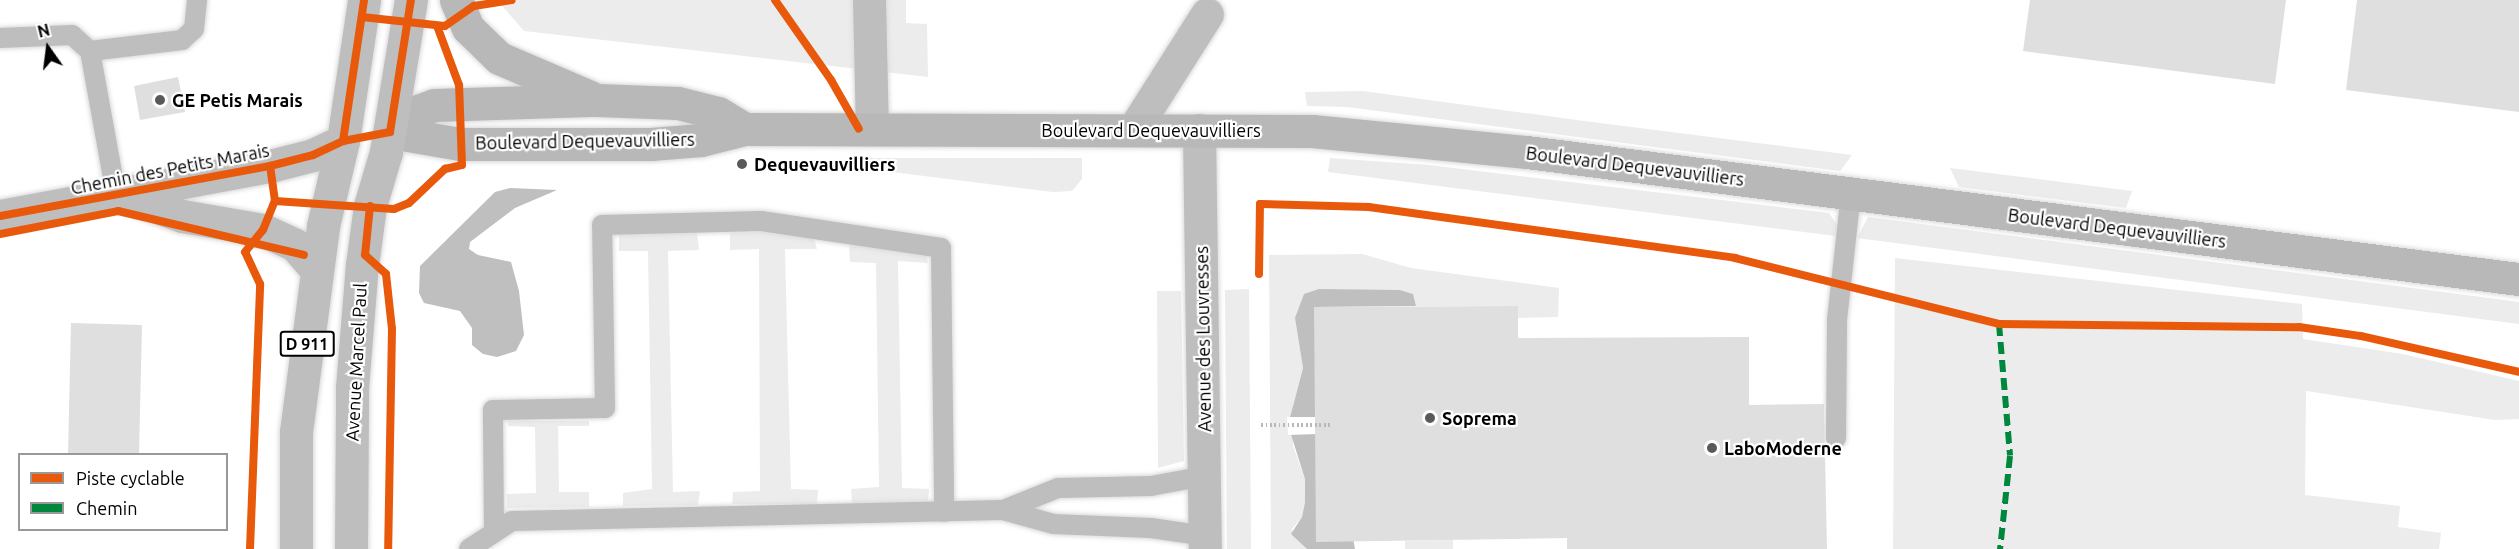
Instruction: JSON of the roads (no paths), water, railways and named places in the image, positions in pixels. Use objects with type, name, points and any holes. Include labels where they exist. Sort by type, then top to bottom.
[{"type":"main road","name":"Boulevard Dequevauvilliers","points":[[456,0],[468,28],[499,58],[597,100]]},
{"type":"main road","name":"Boulevard Dequevauvilliers","points":[[390,132],[415,112],[434,105],[597,100],[678,103],[718,113],[745,129]]},
{"type":"main road","name":"Boulevard Dequevauvilliers","points":[[390,132],[460,144],[651,144],[701,140],[745,129],[1134,129],[1406,138],[2519,279]]},
{"type":"street","name":"D 911","points":[[297,549],[296,432],[316,270],[343,141],[364,0]]},
{"type":"street","name":"Avenue Marcel Paul","points":[[351,549],[352,388],[362,265],[370,206],[390,132],[411,0]]},
{"type":"street","points":[[869,0],[872,129]]},
{"type":"street","points":[[1134,129],[1210,7]]},
{"type":"street","name":"Avenue des Louvresses","points":[[1199,130],[1206,542]]},
{"type":"street","name":"Chemin des Petits Marais","points":[[0,216],[270,166],[313,155],[343,141],[390,132]]},
{"type":"street","name":"Chemin des Petits Marais","points":[[117,194],[182,216],[263,230],[294,245],[316,270]]},
{"type":"lane","points":[[90,51],[182,40],[194,29],[197,0]]},
{"type":"lane","points":[[0,38],[72,35],[90,51],[117,194]]},
{"type":"lane","points":[[1836,438],[1837,321],[1851,193]]},
{"type":"lane","points":[[494,532],[493,410],[605,408],[602,225],[761,221],[941,248],[944,512]]},
{"type":"lane","points":[[1003,510],[1058,488],[1151,486],[1205,476]]},
{"type":"lane","points":[[469,549],[512,521],[1003,510],[1053,524],[1151,528],[1206,542]]},
{"type":"place","name":"GE Petis Marais","points":[[160,100]]},
{"type":"place","name":"Dequevauvilliers","points":[[742,164]]},
{"type":"place","name":"Soprema","points":[[1430,418]]},
{"type":"place","name":"LaboModerne","points":[[1712,448]]}]
